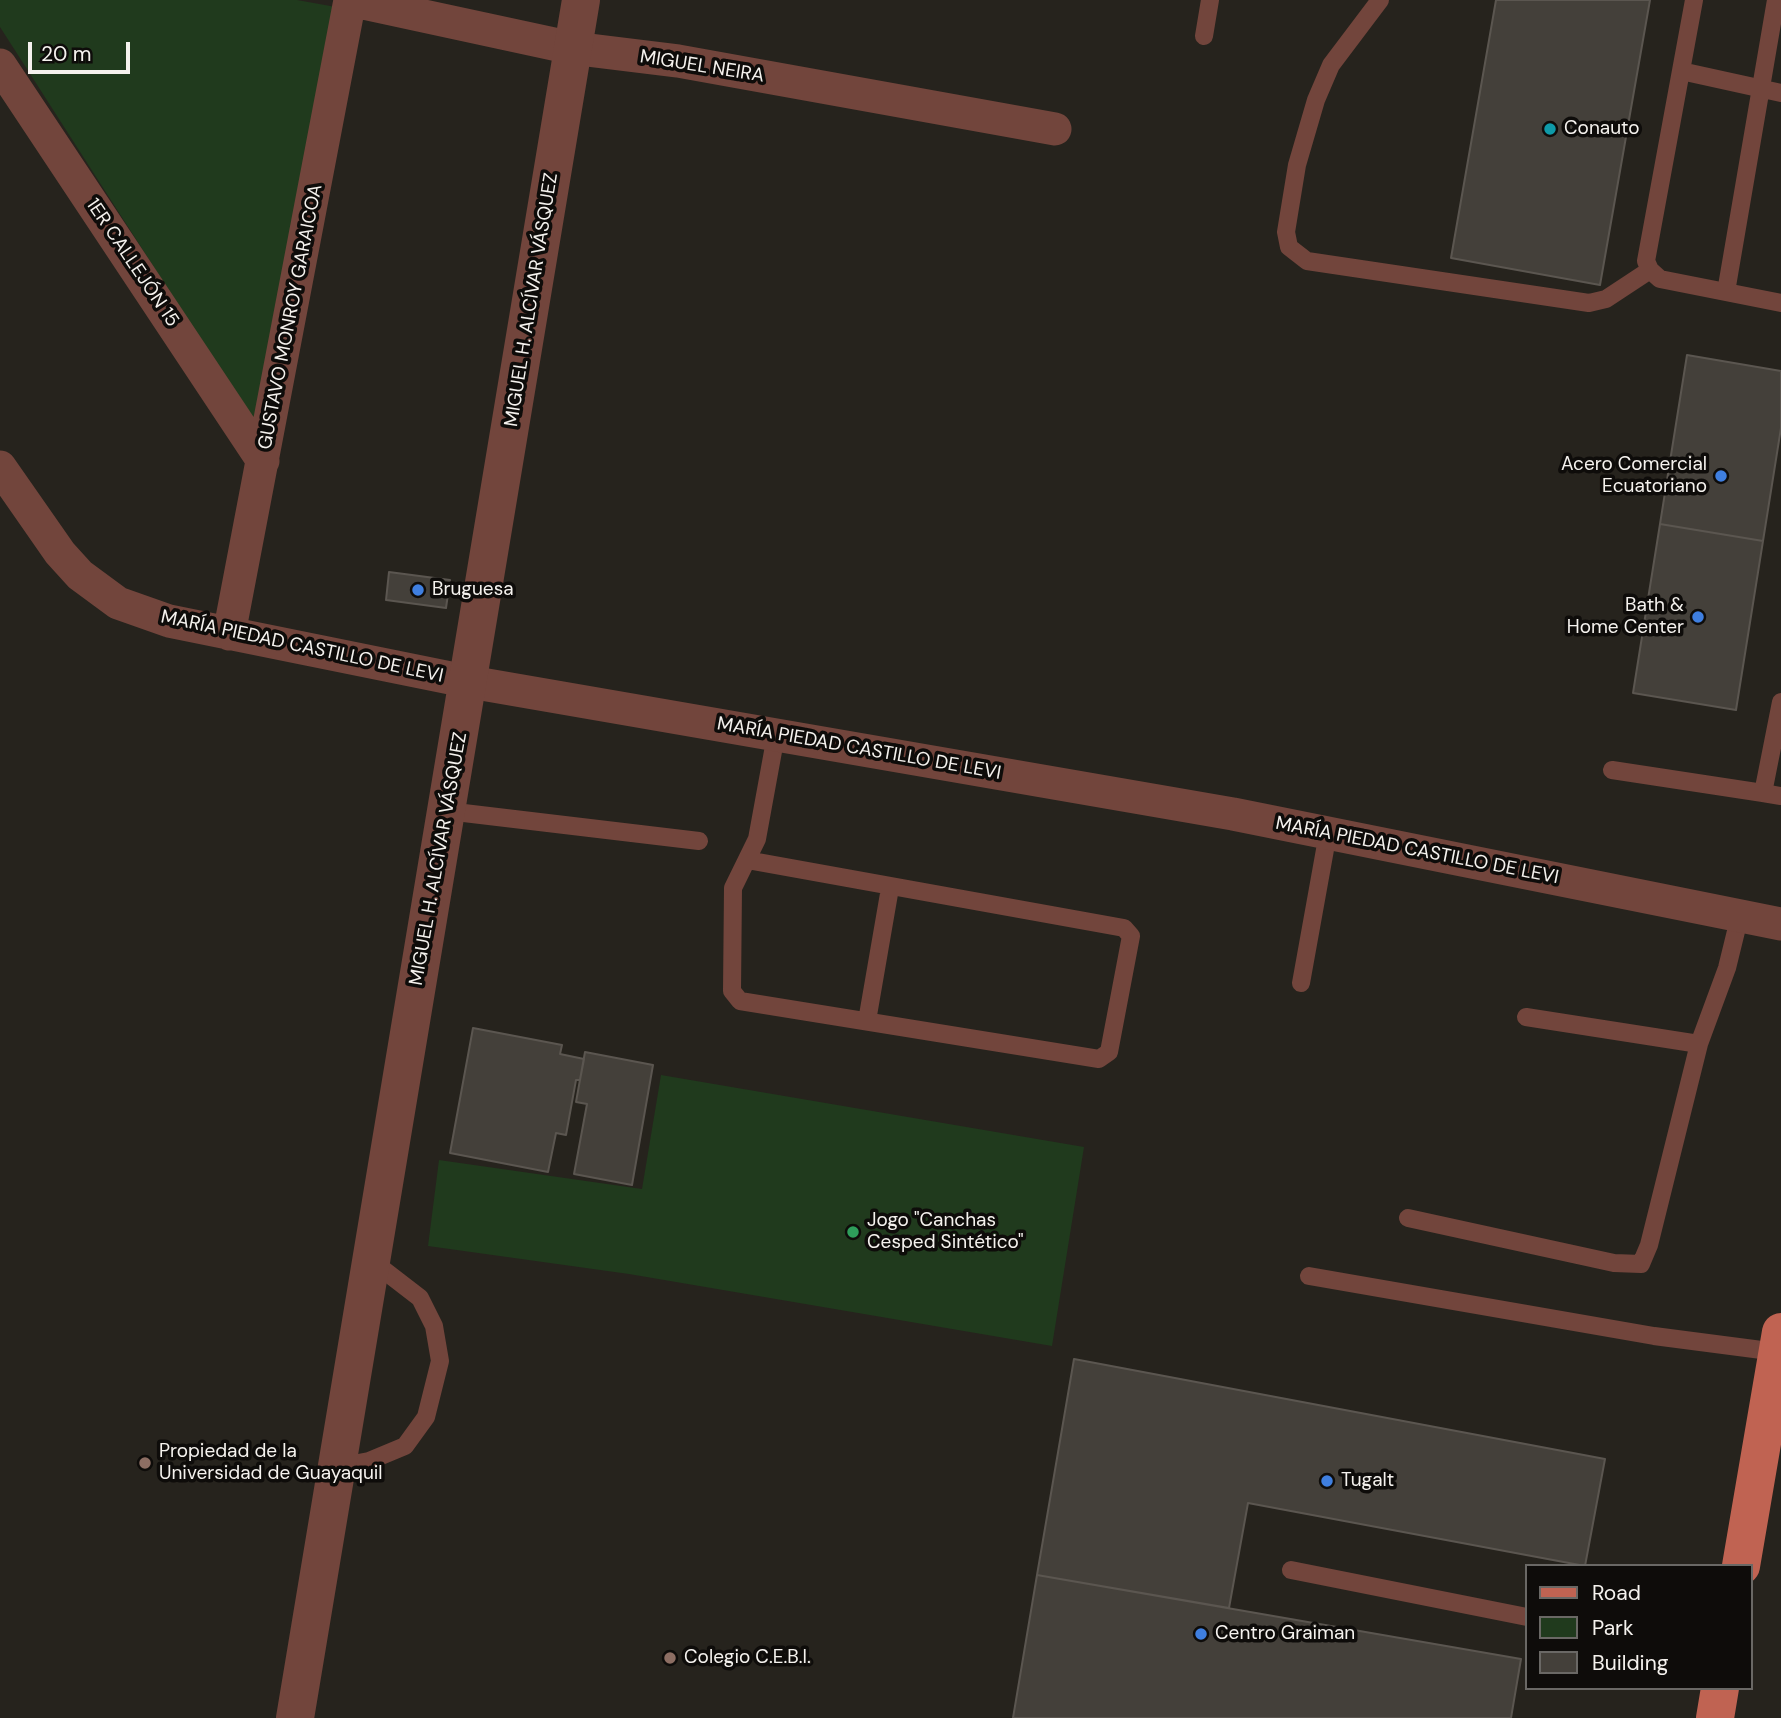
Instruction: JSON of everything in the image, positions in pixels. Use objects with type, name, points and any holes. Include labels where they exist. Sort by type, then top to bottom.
[{"type":"main road","points":[[1741,1564],[1779,1342]]},
{"type":"main road","points":[[1715,1718],[1720,1690]]},
{"type":"street","name":"MIGUEL NEIRA","points":[[350,0],[572,48],[678,61],[1055,128]]},
{"type":"street","name":"GUSTAVO MONROY GARAICOA","points":[[229,634],[350,0]]},
{"type":"street","name":"MIGUEL H. ALCÍVAR VÁSQUEZ","points":[[295,1718],[470,682],[581,0]]},
{"type":"street","name":"1ER CALLEJÓN 15","points":[[0,65],[263,461]]},
{"type":"street","name":"MARÍA PIEDAD CASTILLO DE LEVI","points":[[0,467],[60,553],[90,584],[118,603],[153,617],[470,682],[1328,833],[1781,923]]},
{"type":"lane","points":[[1204,36],[1210,0]]},
{"type":"lane","points":[[1380,0],[1331,65],[1316,100],[1297,165],[1286,232],[1289,247],[1307,261],[1589,303],[1606,299],[1650,270]]},
{"type":"lane","points":[[1694,0],[1646,261],[1650,270],[1660,279],[1781,303]]},
{"type":"lane","points":[[1726,292],[1776,0]]},
{"type":"lane","points":[[1681,71],[1781,93]]},
{"type":"lane","points":[[1763,793],[1781,702]]},
{"type":"lane","points":[[747,860],[890,888],[1124,928],[1131,936],[1110,1052],[1105,1058],[751,1005],[740,1001],[732,991],[733,888],[757,839],[776,735]]},
{"type":"lane","points":[[1612,770],[1781,796]]},
{"type":"lane","points":[[447,811],[699,841]]},
{"type":"lane","points":[[1301,983],[1328,833]]},
{"type":"lane","points":[[867,1021],[890,888]]},
{"type":"lane","points":[[1408,1218],[1614,1264],[1641,1264],[1649,1245],[1699,1044],[1727,968],[1740,915]]},
{"type":"lane","points":[[1526,1017],[1699,1044]]},
{"type":"lane","points":[[337,1467],[369,1461],[405,1446],[426,1417],[440,1361],[434,1326],[420,1298],[372,1261]]},
{"type":"lane","points":[[1309,1276],[1654,1336],[1779,1342]]},
{"type":"lane","points":[[1291,1570],[1526,1617]]},
{"type":"green space","points":[[0,0],[297,0],[347,9],[264,439],[0,27]]},
{"type":"green space","name":"Jogo \"Canchas Cesped Sintético\"","points":[[661,1075],[1084,1147],[1052,1346],[629,1274],[428,1246],[439,1160],[642,1189]]},
{"type":"building","name":"Conauto","points":[[1496,0],[1650,0],[1600,285],[1451,258]]},
{"type":"building","name":"Acero Comercial Ecuatoriano","points":[[1687,355],[1781,371],[1781,428],[1763,541],[1660,524]]},
{"type":"building","name":"Bath & Home Center","points":[[1660,524],[1763,541],[1736,710],[1633,693]]},
{"type":"building","name":"Bruguesa","points":[[389,572],[450,580],[446,608],[386,600]]},
{"type":"building","points":[[473,1028],[562,1045],[560,1054],[584,1059],[580,1080],[576,1080],[566,1135],[556,1133],[548,1172],[450,1153]]},
{"type":"building","points":[[585,1052],[653,1065],[632,1185],[574,1174],[587,1104],[576,1102]]},
{"type":"building","name":"Tugalt","points":[[1074,1359],[1605,1459],[1585,1564],[1248,1503],[1229,1608],[1037,1575]]},
{"type":"building","name":"Centro Graiman","points":[[1037,1575],[1521,1659],[1511,1718],[1013,1718]]},
{"type":"place","name":"Conauto","points":[[1550,129]]},
{"type":"place","name":"Acero Comercial Ecuatoriano","points":[[1721,476]]},
{"type":"place","name":"Bruguesa","points":[[418,590]]},
{"type":"place","name":"Bath & Home Center","points":[[1698,617]]},
{"type":"place","name":"Jogo \"Canchas Cesped Sintético\"","points":[[853,1232]]},
{"type":"place","name":"Propiedad de la Universidad de Guayaquil","points":[[145,1463]]},
{"type":"place","name":"Tugalt","points":[[1327,1481]]},
{"type":"place","name":"Centro Graiman","points":[[1201,1634]]},
{"type":"place","name":"Colegio C.E.B.I.","points":[[670,1658]]}]
